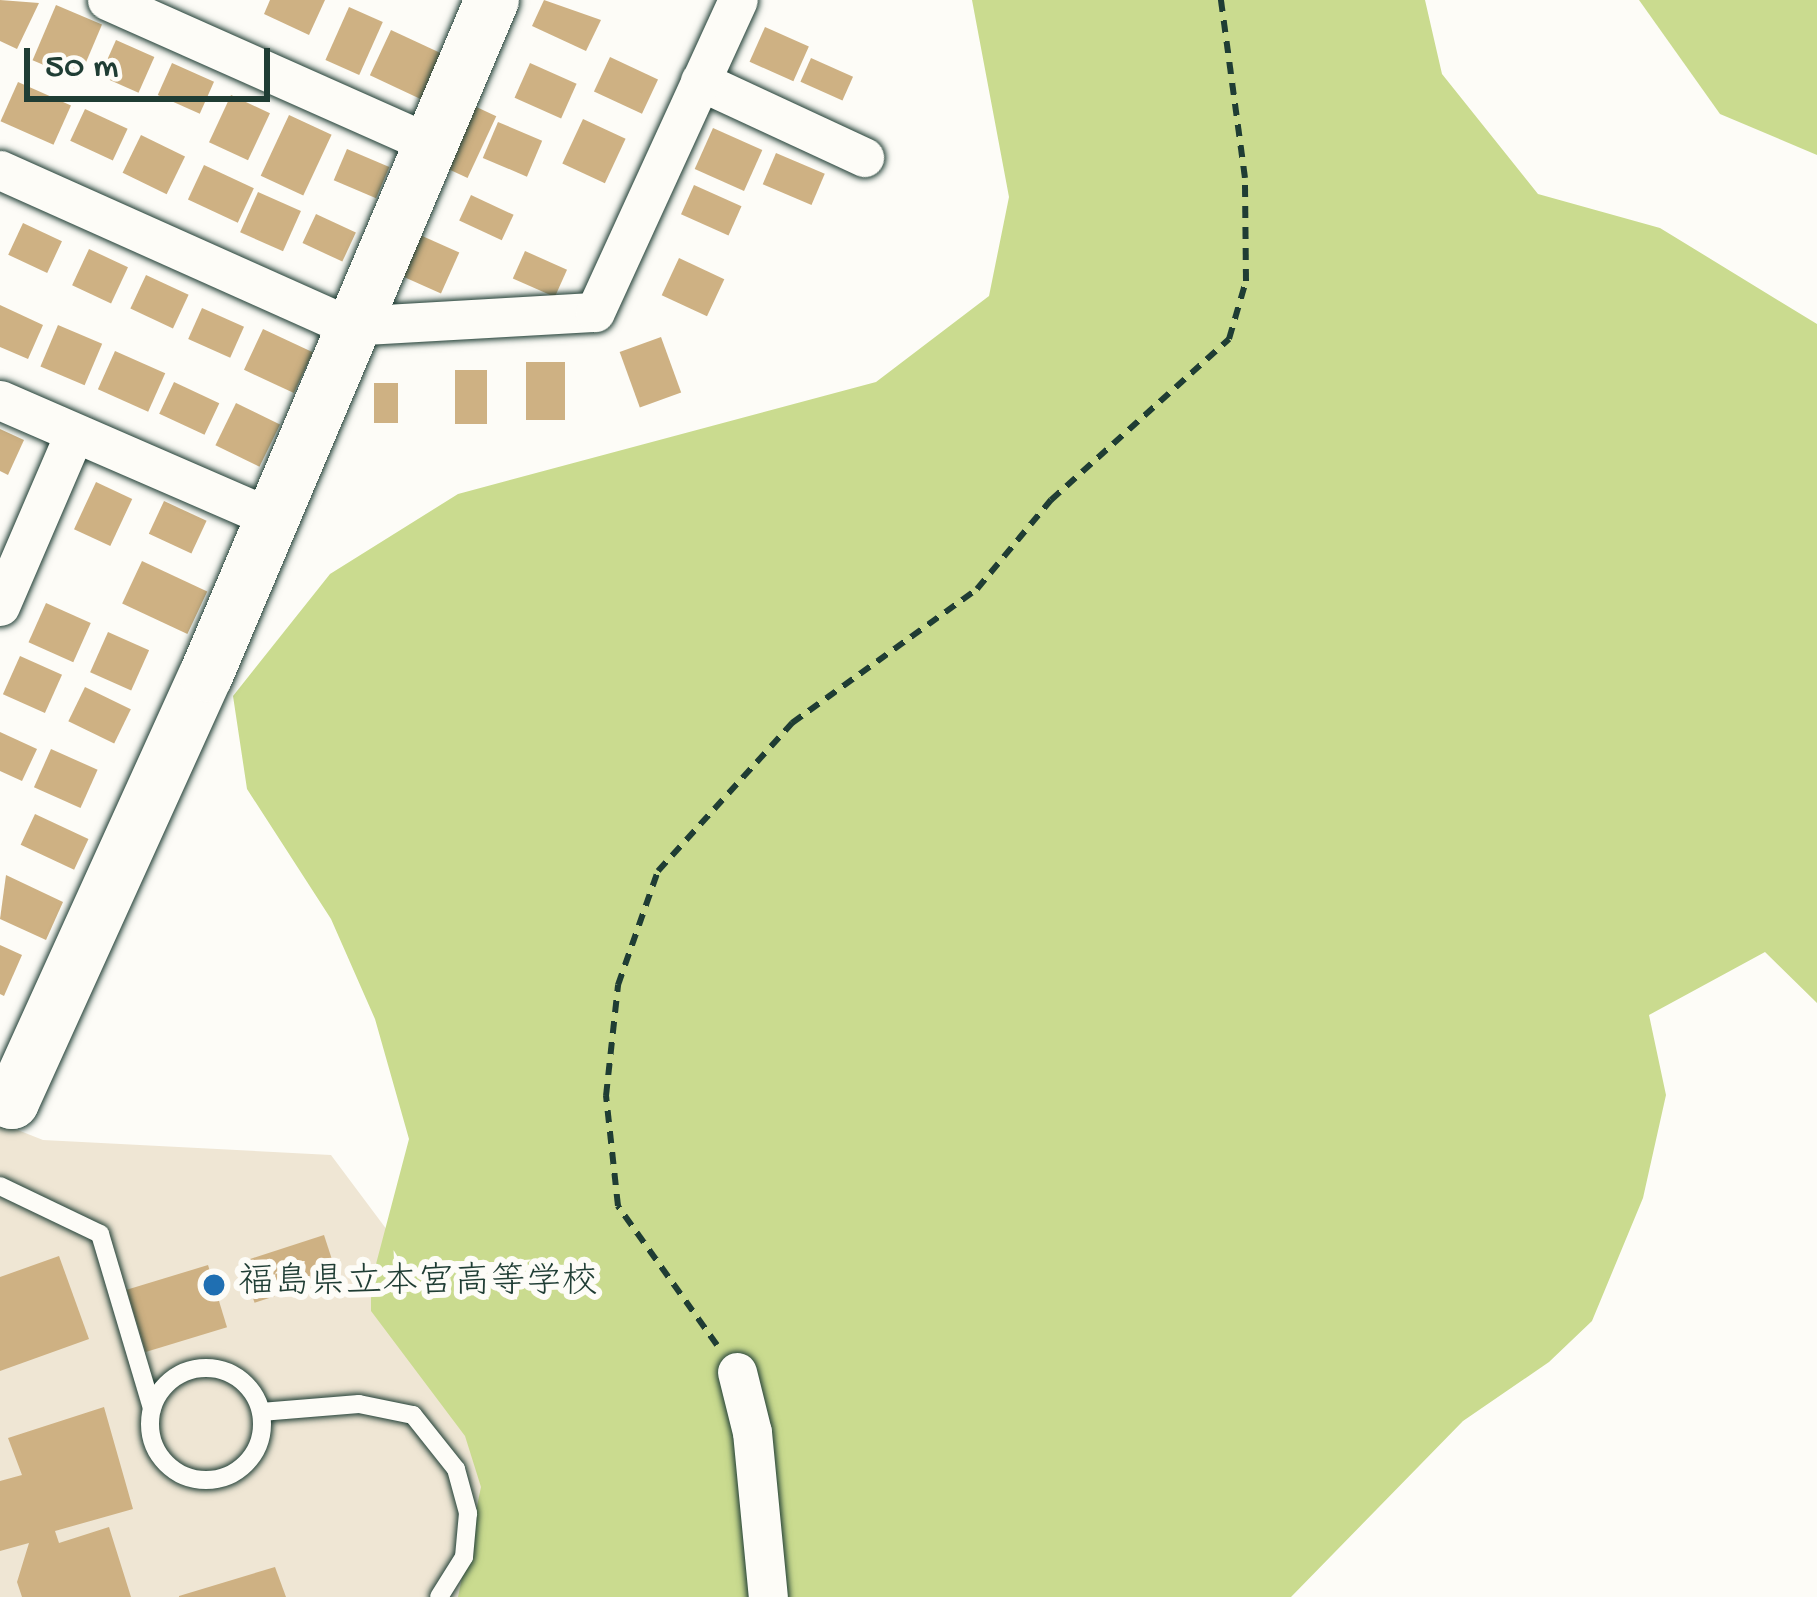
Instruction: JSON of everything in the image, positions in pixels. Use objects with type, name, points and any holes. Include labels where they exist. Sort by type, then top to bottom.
[{"type":"street","points":[[107,0],[428,143]]},
{"type":"street","points":[[0,1097],[12,1102],[274,519],[349,326],[491,0]]},
{"type":"street","points":[[0,170],[349,326],[596,312],[738,0]]},
{"type":"street","points":[[700,81],[864,157]]},
{"type":"street","points":[[0,400],[274,519]]},
{"type":"street","points":[[0,606],[74,434]]},
{"type":"street","points":[[737,1372],[752,1432],[768,1597]]},
{"type":"lane","points":[[0,1186],[100,1234],[152,1408],[154,1447],[165,1463],[202,1480],[239,1469],[253,1455],[261,1412],[241,1380],[208,1368],[171,1380],[152,1408]]},
{"type":"lane","points":[[261,1412],[359,1404],[413,1415],[456,1469],[468,1514],[464,1557],[439,1597]]},
{"type":"path","points":[[737,1372],[618,1206],[606,1096],[618,985],[658,871],[792,723],[976,590],[1051,500],[1229,338],[1246,281],[1245,178],[1221,0]]},
{"type":"shaded area","name":"福島県立本宮高等学校","points":[[0,1123],[43,1140],[331,1155],[526,1416],[494,1597],[0,1597]]},
{"type":"green space","points":[[972,0],[1425,0],[1442,74],[1538,194],[1660,228],[1817,324],[1817,1003],[1765,952],[1649,1015],[1666,1095],[1643,1198],[1592,1321],[1549,1362],[1463,1421],[1291,1597],[458,1597],[481,1487],[465,1436],[371,1311],[371,1283],[409,1139],[375,1019],[331,919],[247,789],[233,696],[330,574],[458,494],[876,382],[989,296],[1009,197]]},
{"type":"green space","points":[[1639,0],[1817,0],[1817,155],[1720,114]]},
{"type":"building","points":[[0,0],[39,3],[17,49],[0,41]]},
{"type":"building","points":[[270,0],[325,0],[309,35],[264,14]]},
{"type":"building","points":[[544,0],[601,20],[586,51],[532,26]]},
{"type":"building","points":[[56,5],[102,25],[79,80],[33,60]]},
{"type":"building","points":[[349,7],[383,22],[359,75],[325,60]]},
{"type":"building","points":[[765,27],[809,47],[793,81],[750,62]]},
{"type":"building","points":[[391,30],[443,54],[422,99],[370,75]]},
{"type":"building","points":[[116,40],[154,57],[139,93],[100,76]]},
{"type":"building","points":[[610,57],[658,79],[642,114],[594,91]]},
{"type":"building","points":[[811,58],[853,77],[842,100],[800,82]]},
{"type":"building","points":[[172,63],[214,82],[200,114],[158,95]]},
{"type":"building","points":[[530,63],[577,84],[561,118],[515,98]]},
{"type":"building","points":[[18,82],[71,106],[53,145],[1,121]]},
{"type":"building","points":[[231,95],[270,113],[248,160],[209,142]]},
{"type":"building","points":[[470,104],[496,116],[468,178],[441,166]]},
{"type":"building","points":[[85,109],[128,129],[113,161],[70,141]]},
{"type":"building","points":[[289,115],[332,135],[303,196],[261,176]]},
{"type":"building","points":[[583,119],[626,139],[605,183],[562,163]]},
{"type":"building","points":[[498,122],[542,141],[527,177],[483,158]]},
{"type":"building","points":[[713,128],[762,150],[744,191],[695,169]]},
{"type":"building","points":[[141,135],[185,156],[167,194],[123,173]]},
{"type":"building","points":[[347,149],[389,167],[376,198],[334,180]]},
{"type":"building","points":[[776,153],[825,174],[812,205],[763,184]]},
{"type":"building","points":[[204,165],[254,188],[238,223],[188,199]]},
{"type":"building","points":[[694,185],[742,206],[728,235],[681,214]]},
{"type":"building","points":[[258,192],[301,211],[283,251],[240,232]]},
{"type":"building","points":[[471,195],[514,215],[502,240],[459,220]]},
{"type":"building","points":[[316,214],[356,233],[342,262],[302,243]]},
{"type":"building","points":[[23,223],[62,241],[47,273],[8,255]]},
{"type":"building","points":[[420,235],[459,252],[441,294],[402,276]]},
{"type":"building","points":[[89,249],[128,267],[111,303],[72,285]]},
{"type":"building","points":[[525,251],[567,270],[555,297],[513,278]]},
{"type":"building","points":[[679,258],[724,279],[707,316],[662,295]]},
{"type":"building","points":[[146,275],[189,295],[173,328],[130,309]]},
{"type":"building","points":[[0,305],[43,325],[28,359],[0,347]]},
{"type":"building","points":[[202,308],[244,327],[230,358],[188,339]]},
{"type":"building","points":[[58,325],[102,344],[85,385],[40,366]]},
{"type":"building","points":[[263,329],[313,352],[294,393],[244,370]]},
{"type":"building","points":[[661,337],[681,392],[640,407],[620,352]]},
{"type":"building","points":[[115,351],[165,373],[148,412],[98,389]]},
{"type":"building","points":[[526,362],[565,362],[565,420],[526,420]]},
{"type":"building","points":[[455,370],[487,370],[487,424],[455,424]]},
{"type":"building","points":[[174,382],[219,403],[205,435],[159,414]]},
{"type":"building","points":[[374,383],[398,383],[398,423],[374,423]]},
{"type":"building","points":[[236,403],[280,424],[259,467],[215,445]]},
{"type":"building","points":[[0,429],[24,440],[8,475],[0,471]]},
{"type":"building","points":[[96,482],[132,499],[110,546],[74,529]]},
{"type":"building","points":[[164,501],[207,521],[191,553],[149,534]]},
{"type":"building","points":[[142,561],[207,591],[187,634],[122,604]]},
{"type":"building","points":[[46,603],[91,623],[73,662],[29,642]]},
{"type":"building","points":[[108,632],[149,650],[131,690],[90,672]]},
{"type":"building","points":[[20,656],[62,675],[45,713],[3,694]]},
{"type":"building","points":[[85,687],[131,709],[114,744],[68,721]]},
{"type":"building","points":[[0,732],[37,749],[22,781],[0,771]]},
{"type":"building","points":[[51,749],[98,770],[81,808],[34,787]]},
{"type":"building","points":[[35,814],[88,839],[74,870],[21,845]]},
{"type":"building","points":[[6,875],[63,902],[46,940],[0,919]]},
{"type":"building","points":[[0,945],[22,955],[4,996],[0,994]]},
{"type":"building","points":[[324,1235],[337,1276],[255,1303],[241,1262]]},
{"type":"building","points":[[59,1256],[89,1339],[0,1371],[0,1277]]},
{"type":"building","points":[[208,1265],[227,1327],[146,1352],[127,1290]]},
{"type":"building","points":[[104,1407],[133,1509],[55,1531],[59,1543],[109,1527],[131,1597],[22,1597],[17,1582],[29,1543],[0,1551],[0,1481],[22,1475],[8,1438]]},
{"type":"building","points":[[275,1567],[286,1597],[179,1597],[179,1596]]},
{"type":"place","name":"福島県立本宮高等学校","points":[[214,1285]]}]
